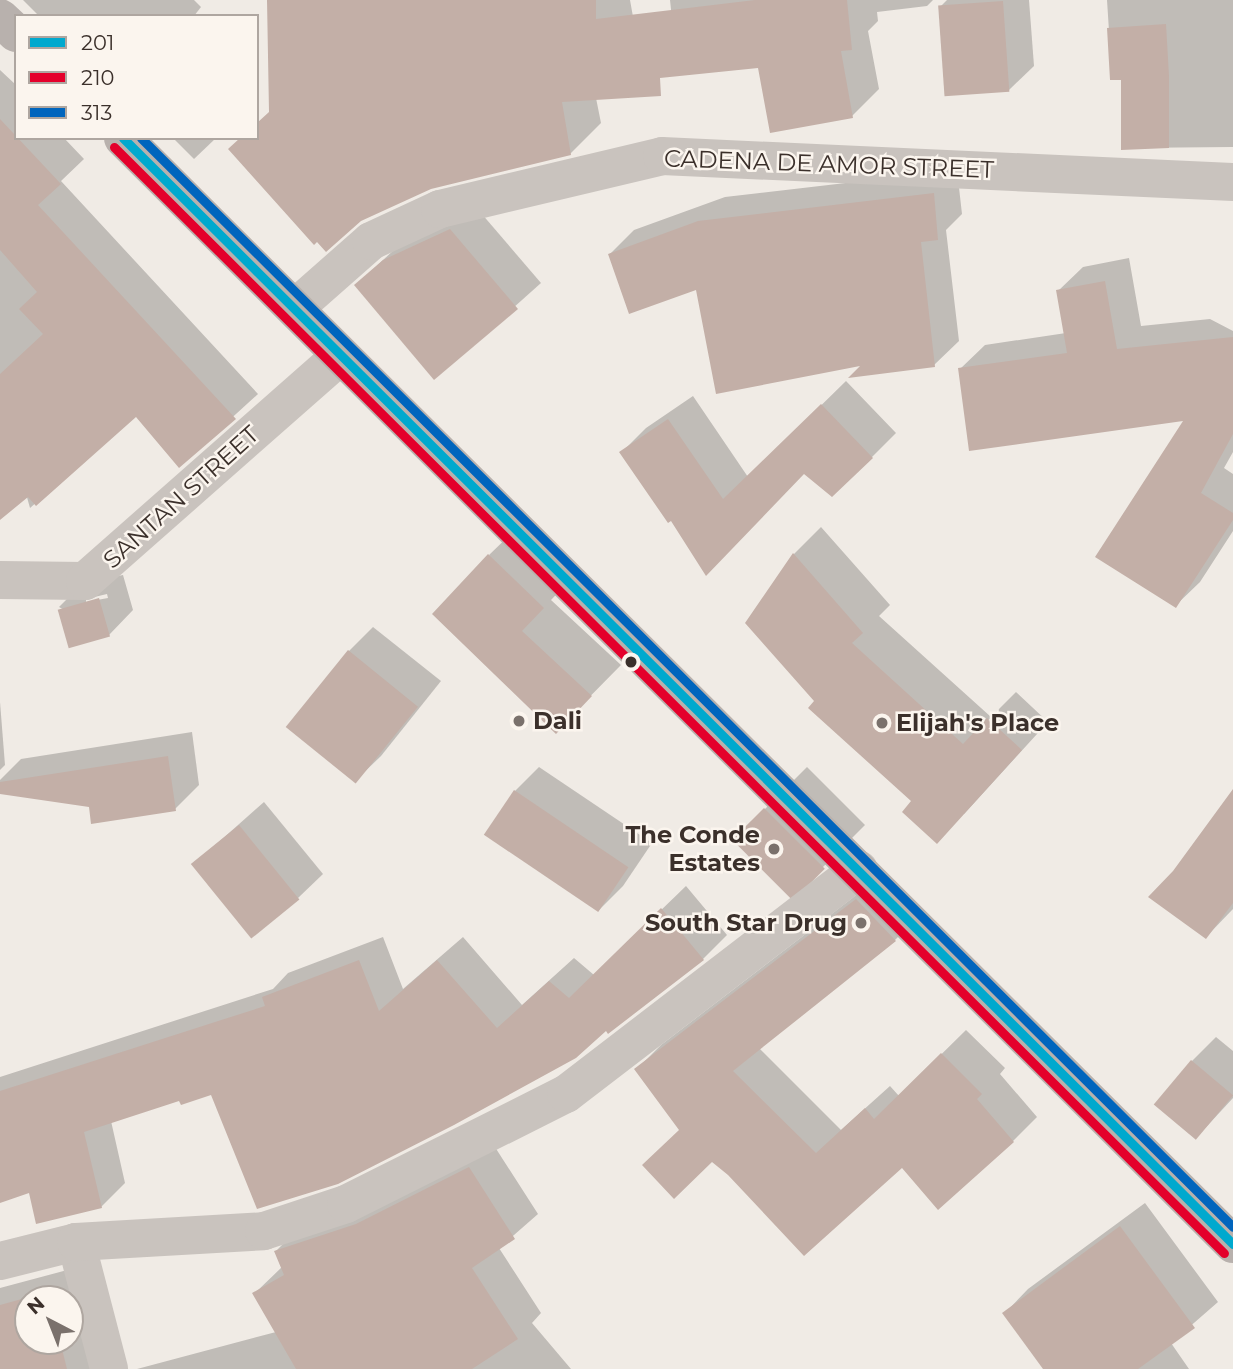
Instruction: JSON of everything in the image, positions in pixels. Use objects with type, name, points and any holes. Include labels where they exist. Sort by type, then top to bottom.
[{"type":"main road","points":[[0,18],[14,31]]},
{"type":"main road","points":[[125,140],[1233,1244]]},
{"type":"street","name":"CADENA DE AMOR STREET","points":[[295,307],[371,242],[440,209],[662,156],[1233,182]]},
{"type":"street","name":"SANTAN STREET","points":[[0,580],[85,582],[340,356]]},
{"type":"street","points":[[0,1261],[76,1242],[264,1231],[346,1205],[566,1094],[859,869]]},
{"type":"street","points":[[76,1242],[109,1369]]},
{"type":"building","points":[[267,0],[596,0],[596,19],[755,0],[847,0],[852,50],[841,51],[853,118],[770,133],[758,68],[660,78],[661,96],[562,102],[571,155],[431,189],[361,221],[326,252],[317,242],[314,245],[228,149],[238,140],[259,140],[259,121],[269,112]]},
{"type":"building","points":[[1003,1],[1009,92],[945,96],[938,6]]},
{"type":"building","points":[[1166,24],[1169,148],[1121,150],[1121,80],[1110,80],[1107,28]]},
{"type":"building","points":[[0,119],[14,134],[14,140],[20,140],[61,184],[38,205],[236,419],[179,468],[136,417],[36,506],[28,497],[0,520],[0,374],[43,334],[19,309],[37,292],[0,250]]},
{"type":"building","points":[[934,193],[938,240],[921,242],[935,367],[848,378],[860,366],[716,394],[696,290],[629,314],[608,254],[698,221]]},
{"type":"building","points":[[450,229],[518,309],[434,380],[354,285],[383,260]]},
{"type":"building","points":[[1105,281],[1117,349],[1233,337],[1233,434],[1201,493],[1233,513],[1233,520],[1176,608],[1095,557],[1183,421],[969,451],[958,368],[1067,353],[1056,290]]},
{"type":"building","points":[[821,404],[873,458],[832,497],[804,474],[706,576],[671,521],[668,523],[619,452],[668,419],[723,499]]},
{"type":"building","points":[[793,553],[863,633],[852,643],[963,744],[987,718],[1022,750],[937,844],[902,812],[911,801],[808,708],[814,701],[745,623]]},
{"type":"building","points":[[488,554],[544,608],[522,631],[592,696],[556,734],[432,614]]},
{"type":"building","points":[[99,598],[110,636],[69,648],[58,610]]},
{"type":"building","points":[[348,650],[418,707],[356,784],[286,727]]},
{"type":"building","points":[[168,756],[176,811],[91,824],[89,807],[0,794],[0,782]]},
{"type":"building","points":[[1233,789],[1233,903],[1206,939],[1148,897],[1173,871]]},
{"type":"building","points":[[514,790],[628,867],[598,912],[484,835]]},
{"type":"building","name":"The Conde Estates","points":[[764,808],[825,869],[793,901],[732,840]]},
{"type":"building","points":[[239,825],[299,900],[251,939],[191,864]]},
{"type":"building","points":[[856,899],[896,941],[733,1071],[816,1153],[865,1108],[874,1119],[941,1053],[982,1094],[977,1099],[1014,1142],[938,1210],[902,1168],[804,1256],[728,1175],[712,1162],[674,1199],[642,1165],[679,1130],[634,1069]]},
{"type":"building","points":[[661,908],[704,960],[608,1034],[606,1031],[576,1058],[454,1125],[338,1184],[257,1209],[211,1095],[181,1105],[179,1101],[84,1132],[102,1208],[36,1224],[29,1193],[0,1203],[0,1091],[265,1006],[262,997],[359,960],[379,1011],[437,960],[497,1028],[549,981],[569,998]]},
{"type":"building","points":[[1191,1060],[1233,1095],[1196,1140],[1154,1104]]},
{"type":"building","points":[[469,1167],[515,1239],[472,1268],[518,1339],[472,1369],[296,1369],[252,1293],[284,1275],[274,1251],[356,1224]]},
{"type":"building","points":[[1120,1226],[1195,1328],[1138,1369],[1043,1369],[1002,1313]]},
{"type":"building","points":[[14,1301],[14,1355],[64,1355],[67,1369],[0,1369],[0,1305]]},
{"type":"transit line","name":"201","points":[[125,140],[1233,1244]]},
{"type":"transit line","name":"313","points":[[143,140],[1233,1227]]},
{"type":"transit line","name":"210","points":[[114,147],[1224,1253]]},
{"type":"place","name":"Dali","points":[[519,721]]},
{"type":"place","name":"Elijah's Place","points":[[882,723]]},
{"type":"place","name":"The Conde Estates","points":[[774,849]]},
{"type":"place","name":"South Star Drug","points":[[861,923]]}]
